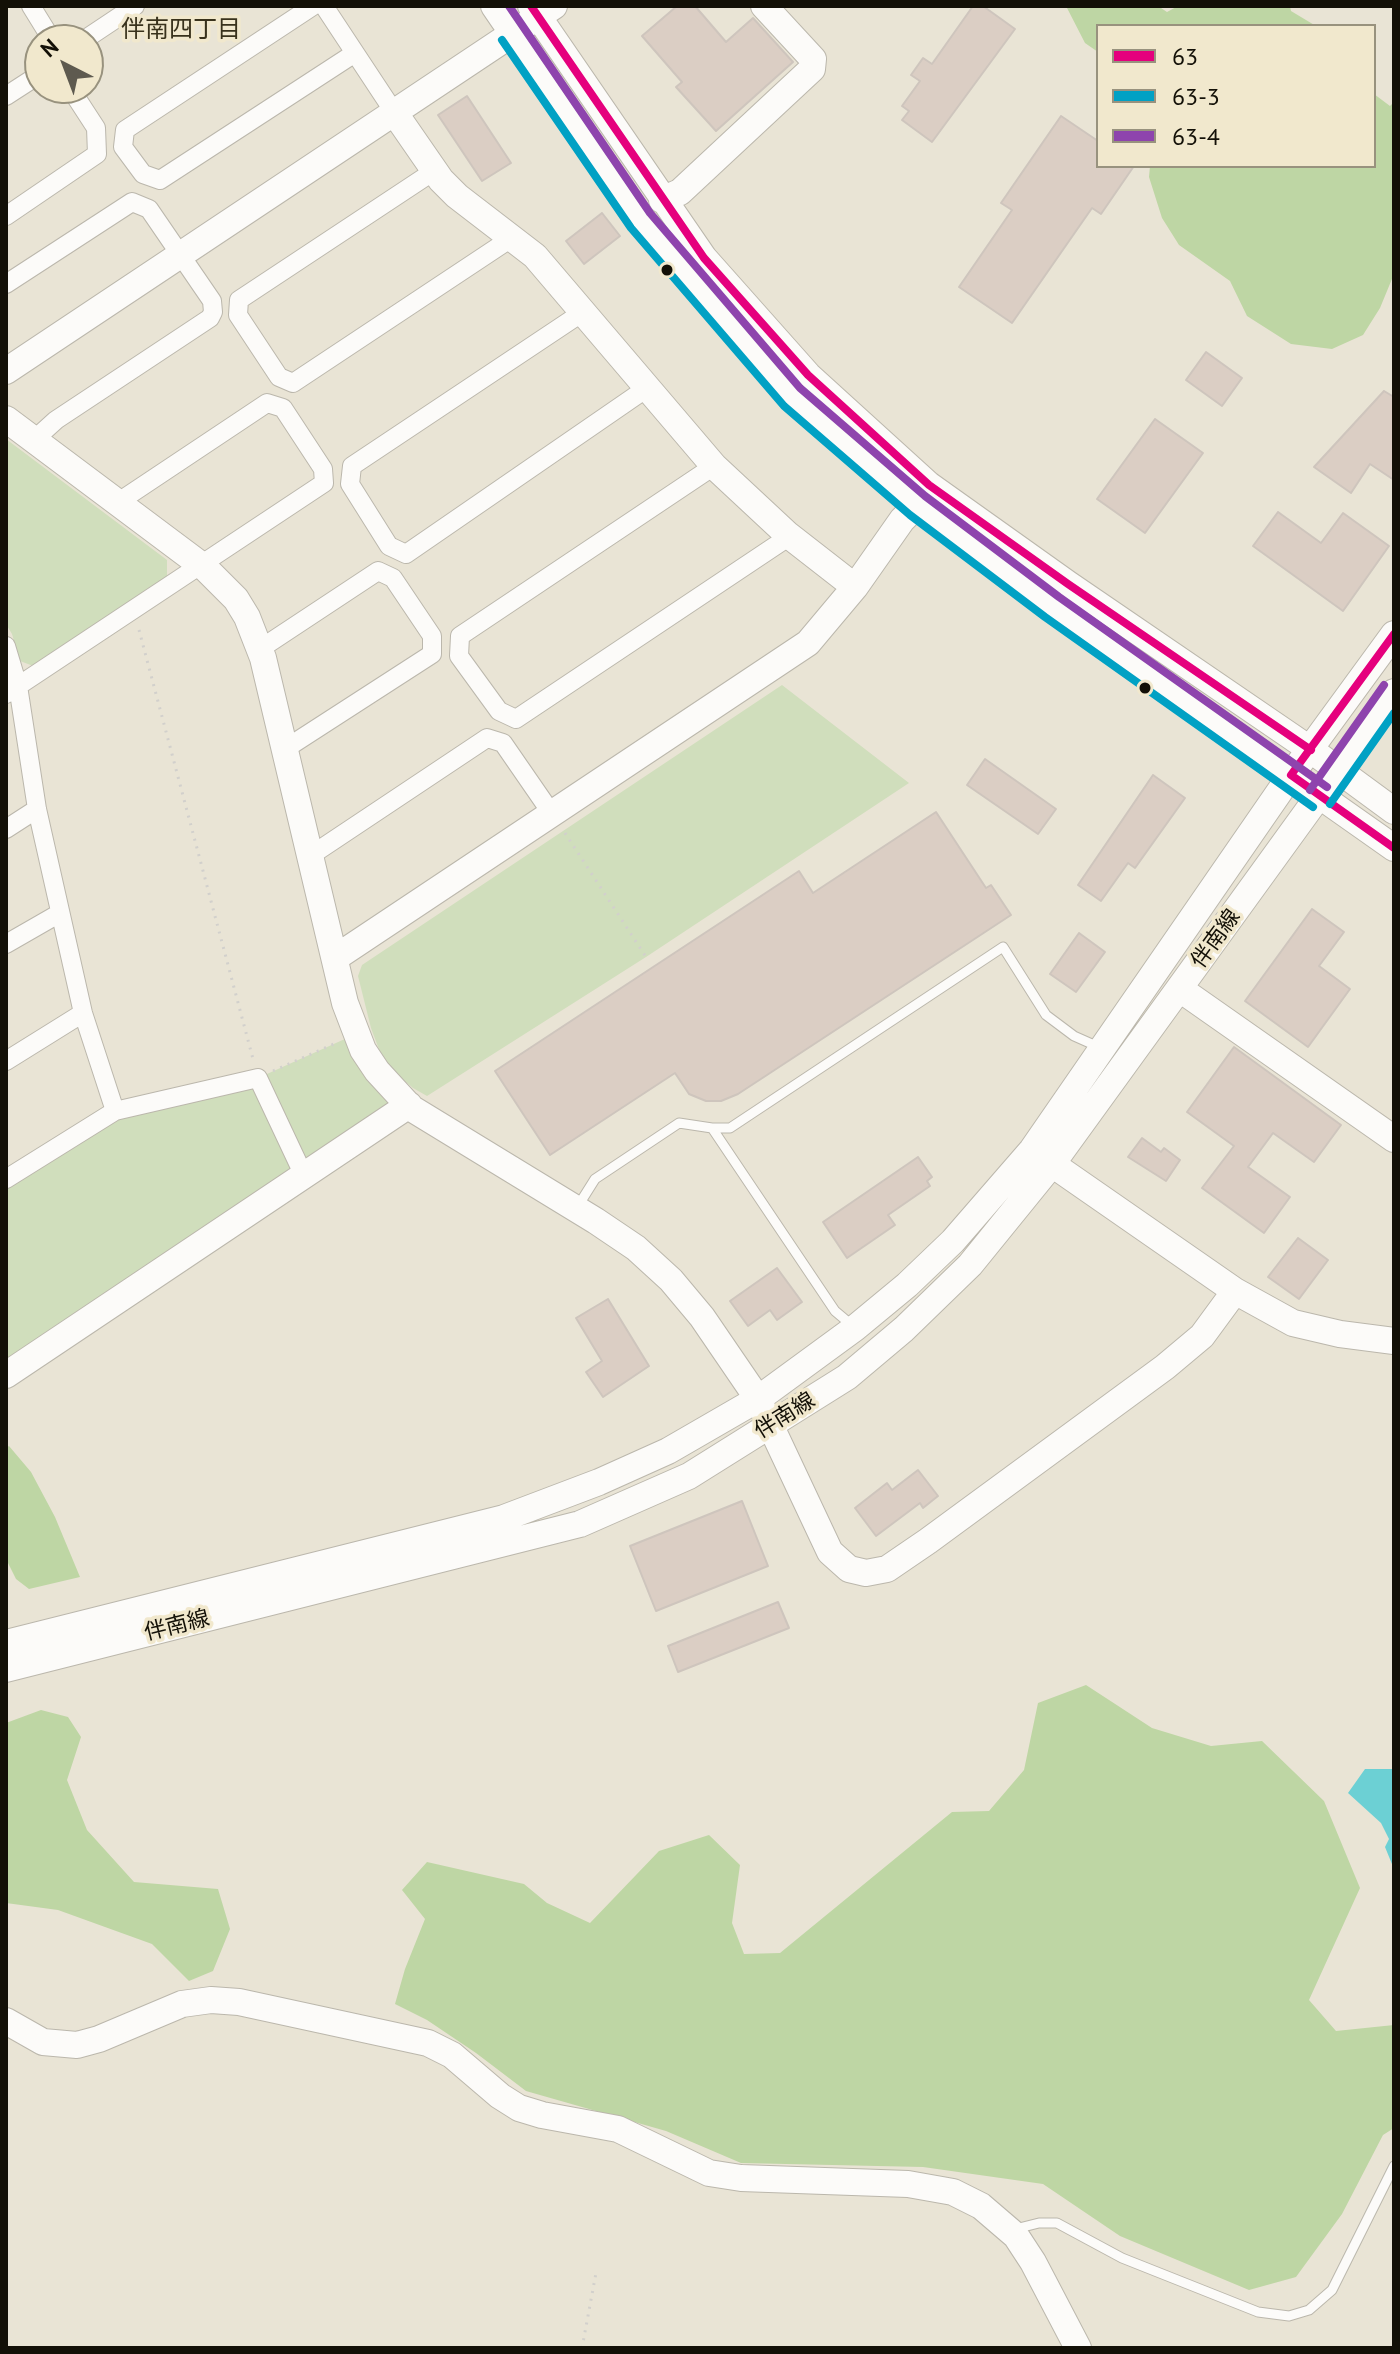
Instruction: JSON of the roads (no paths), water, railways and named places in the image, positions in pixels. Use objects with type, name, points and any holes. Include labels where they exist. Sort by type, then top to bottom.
[{"type":"street","points":[[31,6],[42,24]]},
{"type":"street","points":[[104,27],[135,6]]},
{"type":"street","points":[[313,6],[125,130],[123,147],[143,174],[160,180],[355,53]]},
{"type":"street","points":[[324,6],[434,171],[457,196],[513,237],[542,264],[714,466],[790,536],[855,587]]},
{"type":"street","points":[[494,6],[640,220],[792,397],[917,505],[1052,607],[1394,848]]},
{"type":"street","points":[[662,200],[680,192],[812,69],[813,59],[764,6]]},
{"type":"street","points":[[6,371],[512,33],[541,10],[662,200],[704,258],[808,375],[929,485],[1394,811]]},
{"type":"street","points":[[6,96],[24,84]]},
{"type":"street","points":[[6,216],[97,154],[96,128],[80,104]]},
{"type":"street","points":[[434,171],[239,300],[238,315],[279,377],[293,383],[513,237]]},
{"type":"street","points":[[6,284],[129,202],[148,207],[210,298],[212,316],[56,420],[34,440]]},
{"type":"street","points":[[583,312],[352,466],[350,484],[389,546],[406,554],[647,388]]},
{"type":"street","points":[[12,690],[324,483],[323,469],[283,408],[267,403],[117,503]]},
{"type":"street","points":[[6,419],[202,566],[236,599],[247,617],[260,649],[345,1003],[356,1034],[377,1071],[409,1105],[432,1122],[636,1248],[671,1280],[702,1317],[758,1399],[830,1552],[849,1569],[866,1573],[887,1569],[1165,1367],[1202,1336],[1235,1291]]},
{"type":"street","points":[[714,466],[460,636],[459,656],[499,711],[516,719],[790,536]]},
{"type":"street","points":[[335,958],[808,643],[855,587],[902,520],[917,505]]},
{"type":"street","points":[[260,649],[378,571],[393,578],[432,636],[432,654],[285,749]]},
{"type":"street","name":"伴南線","points":[[7,1639],[504,1518],[599,1482],[668,1451],[758,1399],[855,1328],[907,1285],[953,1241],[1032,1150],[1291,775],[1394,634]]},
{"type":"street","points":[[6,646],[12,690],[83,1013],[115,1111]]},
{"type":"street","name":"伴南線","points":[[6,1669],[580,1524],[689,1476],[847,1377],[904,1329],[970,1265],[1052,1164],[1394,692]]},
{"type":"street","points":[[310,856],[487,738],[503,743],[552,814]]},
{"type":"street","points":[[6,829],[37,809]]},
{"type":"street","points":[[6,944],[60,913]]},
{"type":"street","points":[[1180,989],[1394,1139]]},
{"type":"street","points":[[6,1061],[83,1013]]},
{"type":"street","points":[[6,1179],[115,1111],[258,1078],[305,1178]]},
{"type":"street","points":[[6,1375],[305,1178],[409,1105]]},
{"type":"street","points":[[1052,1164],[1235,1291],[1293,1323],[1391,1335]]},
{"type":"street","points":[[6,2021],[43,2042],[77,2045],[196,2001],[225,2000],[254,2005],[428,2043],[452,2055],[519,2108],[635,2134],[709,2173],[741,2178],[908,2184],[938,2188],[981,2206],[1015,2236],[1078,2348]]},
{"type":"lane","points":[[576,1209],[595,1179],[679,1123],[730,1128],[1003,947],[1046,1015],[1074,1036],[1102,1049]]},
{"type":"lane","points":[[712,1128],[835,1311],[855,1328]]},
{"type":"lane","points":[[1015,2236],[1039,2223],[1057,2223],[1122,2258],[1258,2312],[1289,2316],[1309,2310],[1332,2290],[1394,2166]]},
{"type":"water","points":[[1365,1769],[1394,1769],[1394,1869],[1385,1847],[1389,1839],[1381,1823],[1348,1793]]},
{"type":"district","name":"伴南四丁目","points":[[181,30]]}]
